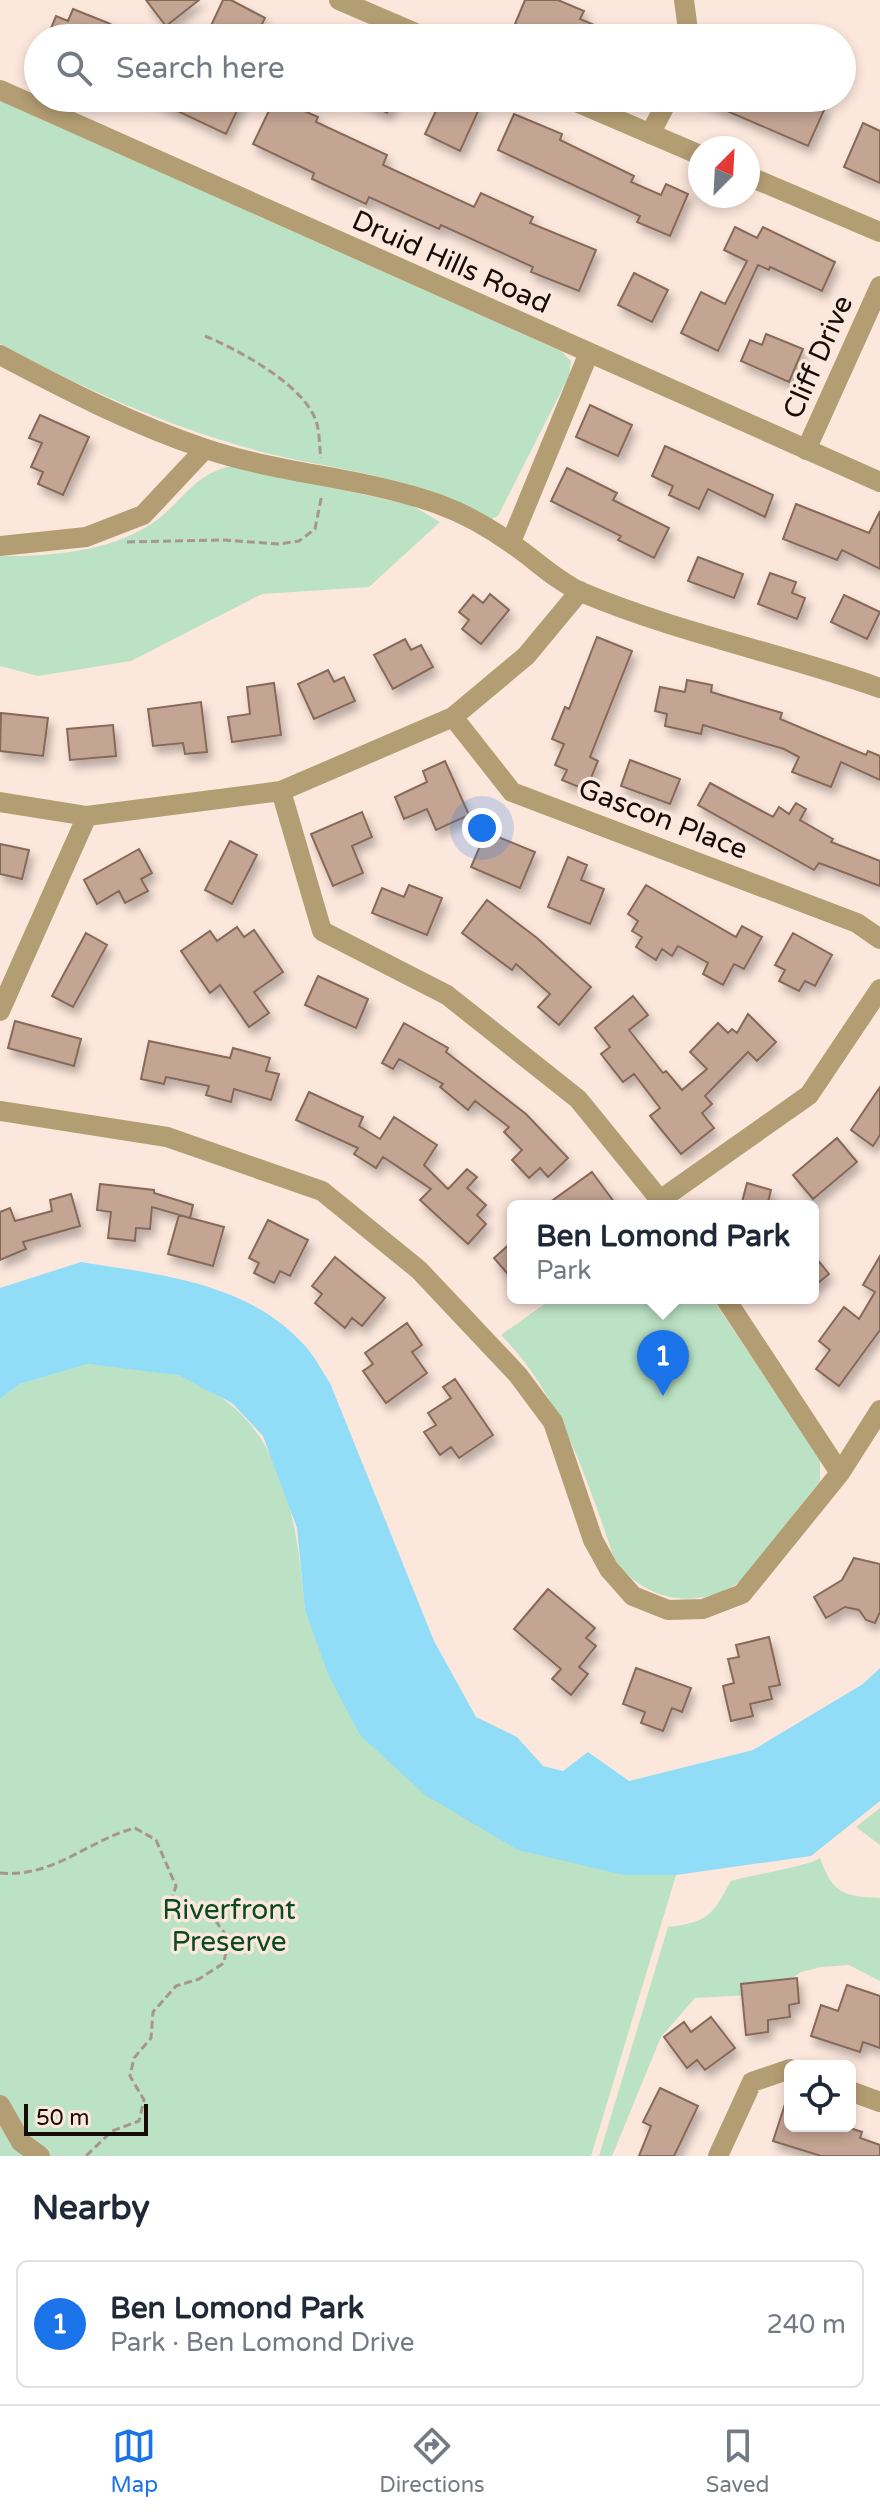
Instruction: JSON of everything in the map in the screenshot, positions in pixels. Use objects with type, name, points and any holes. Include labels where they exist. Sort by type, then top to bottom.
[{"type":"street","points":[[339,0],[395,24]]},
{"type":"street","points":[[684,0],[687,24]]},
{"type":"street","name":"Druid Hills Road","points":[[0,90],[24,101]]},
{"type":"street","name":"Druid Hills Road","points":[[49,112],[588,355],[880,482]]},
{"type":"street","points":[[599,112],[688,150]]},
{"type":"street","points":[[650,134],[662,112]]},
{"type":"street","points":[[760,181],[880,232]]},
{"type":"street","name":"Cliff Drive","points":[[806,450],[880,286]]},
{"type":"street","points":[[0,355],[115,413],[205,449],[407,493],[454,510],[511,542],[554,578],[580,591],[714,640],[803,661],[880,688]]},
{"type":"street","points":[[511,542],[530,488],[588,355]]},
{"type":"street","points":[[0,546],[86,537],[143,515],[205,449]]},
{"type":"street","points":[[0,802],[87,816],[281,791],[453,717],[526,656],[580,591]]},
{"type":"street","name":"Gascon Place","points":[[453,717],[512,792],[857,923],[880,939]]},
{"type":"street","points":[[281,791],[322,931],[447,995],[578,1099],[660,1200]]},
{"type":"street","points":[[0,1011],[87,816]]},
{"type":"street","points":[[666,1200],[809,1095],[880,989]]},
{"type":"street","points":[[0,1111],[167,1137],[322,1191],[419,1270],[518,1375],[553,1422],[593,1540],[609,1569],[633,1596],[668,1610],[703,1609],[742,1594],[840,1473],[880,1410]]},
{"type":"street","points":[[729,1304],[840,1473]]},
{"type":"street","points":[[718,2156],[752,2082],[784,2071]]},
{"type":"street","points":[[856,2093],[880,2102]]},
{"type":"street","points":[[0,2105],[21,2142],[40,2156]]},
{"type":"path","points":[[115,543],[146,540],[279,544],[299,541],[315,529],[322,506],[322,475],[316,422],[307,402],[254,361],[205,336]]},
{"type":"path","points":[[0,1873],[65,1863],[113,1834],[135,1828],[156,1840],[176,1886],[170,1904],[177,1913],[215,1920],[228,1938],[224,1963],[199,1979],[176,1986],[153,2012],[151,2038],[134,2058],[130,2076],[144,2100],[139,2121],[112,2131],[86,2156]]},
{"type":"green space","points":[[0,101],[561,351],[571,361],[569,376],[498,516],[491,519],[397,482],[270,454],[165,421],[98,393],[0,344]]},
{"type":"green space","points":[[232,466],[411,505],[440,522],[369,587],[262,594],[131,661],[38,676],[0,666],[0,556],[61,553],[122,539],[157,520],[209,474]]},
{"type":"green space","points":[[545,1304],[716,1304],[820,1458],[820,1481],[742,1580],[725,1590],[690,1599],[656,1593],[626,1573],[614,1558],[582,1469],[556,1412],[540,1384],[501,1335]]},
{"type":"green space","name":"Riverfront Preserve","points":[[88,1364],[146,1369],[180,1376],[215,1393],[242,1415],[262,1441],[278,1471],[289,1503],[305,1610],[624,1875],[676,1875],[591,2156],[0,2156],[0,1399],[20,1384]]},
{"type":"green space","points":[[880,1808],[880,1845],[856,1827]]},
{"type":"green space","points":[[820,1858],[830,1879],[841,1891],[880,1898],[880,1981],[849,1965],[821,1967],[801,1972],[769,1994],[695,1998],[661,2037],[612,2156],[599,2156],[668,1927],[708,1915],[731,1881]]},
{"type":"water","points":[[81,1262],[172,1277],[231,1295],[283,1325],[306,1347],[330,1383],[434,1641],[476,1717],[517,1737],[543,1766],[563,1771],[588,1752],[629,1781],[753,1750],[863,1684],[880,1668],[880,1801],[811,1856],[676,1875],[624,1875],[518,1850],[425,1795],[360,1735],[328,1674],[305,1610],[297,1528],[263,1436],[232,1403],[178,1375],[88,1364],[20,1384],[0,1399],[0,1288]]},
{"type":"building","points":[[146,0],[199,0],[169,24],[164,24]]},
{"type":"building","points":[[223,0],[231,0],[265,18],[262,24],[212,24]]},
{"type":"building","points":[[525,0],[558,0],[584,11],[580,19],[592,24],[515,24]]},
{"type":"building","points":[[73,9],[110,24],[53,24],[56,16],[68,21]]},
{"type":"building","points":[[180,112],[236,112],[226,134]]},
{"type":"building","points":[[268,112],[307,112],[318,117],[316,122],[387,155],[383,165],[474,207],[481,193],[533,217],[530,223],[596,250],[579,291],[531,272],[533,267],[441,225],[439,229],[369,197],[366,204],[312,179],[314,173],[253,144]]},
{"type":"building","points":[[435,112],[478,112],[460,151],[425,134]]},
{"type":"building","points":[[729,112],[823,112],[808,146]]},
{"type":"building","points":[[514,114],[562,134],[560,140],[634,176],[631,182],[661,195],[666,184],[688,194],[670,236],[637,222],[640,216],[498,150]]},
{"type":"building","points":[[863,123],[880,131],[880,183],[844,167]]},
{"type":"building","points":[[735,227],[757,238],[763,227],[835,262],[822,291],[770,267],[769,270],[758,265],[718,351],[681,333],[701,292],[725,304],[747,261],[724,250]]},
{"type":"building","points":[[634,273],[668,290],[652,322],[618,305]]},
{"type":"building","points":[[766,334],[803,349],[789,382],[741,361],[750,340],[762,345]]},
{"type":"building","points":[[590,405],[632,425],[618,456],[576,437]]},
{"type":"building","points":[[40,415],[89,437],[63,495],[38,484],[43,472],[31,467],[42,443],[29,438]]},
{"type":"building","points":[[665,446],[773,495],[765,517],[708,489],[699,509],[669,495],[673,486],[652,476]]},
{"type":"building","points":[[567,468],[617,493],[613,500],[669,528],[654,558],[618,540],[621,536],[551,501]]},
{"type":"building","points":[[796,504],[869,533],[880,511],[880,569],[842,550],[837,560],[783,539]]},
{"type":"building","points":[[698,557],[743,574],[734,598],[688,581]]},
{"type":"building","points":[[770,573],[796,582],[792,593],[805,598],[797,619],[758,604]]},
{"type":"building","points":[[490,594],[509,610],[481,644],[462,629],[469,620],[459,612],[473,595],[483,603]]},
{"type":"building","points":[[844,595],[880,612],[867,639],[831,622]]},
{"type":"building","points":[[597,637],[632,651],[590,757],[598,761],[586,790],[562,780],[567,770],[555,765],[564,744],[552,739],[565,707],[569,709]]},
{"type":"building","points":[[405,639],[411,650],[421,645],[433,667],[393,689],[374,655]]},
{"type":"building","points":[[328,670],[334,682],[344,677],[355,701],[314,719],[298,684]]},
{"type":"building","points":[[687,680],[712,685],[711,692],[782,713],[780,719],[866,755],[868,751],[880,756],[880,780],[841,762],[831,787],[792,772],[799,757],[784,749],[703,725],[701,734],[665,726],[667,714],[655,711],[660,687],[685,692]]},
{"type":"building","points":[[274,683],[281,735],[232,742],[228,717],[250,714],[247,687]]},
{"type":"building","points":[[201,702],[207,752],[185,754],[183,743],[153,746],[148,709]]},
{"type":"building","points":[[1,713],[48,718],[43,756],[0,751]]},
{"type":"building","points":[[113,725],[116,756],[70,760],[67,729]]},
{"type":"building","points":[[630,760],[680,779],[670,804],[621,786]]},
{"type":"building","points":[[445,761],[469,815],[436,830],[427,809],[404,819],[395,797],[427,782],[423,771]]},
{"type":"building","points":[[710,783],[773,817],[779,807],[789,814],[796,803],[806,809],[800,820],[833,839],[831,842],[880,861],[880,886],[819,863],[814,870],[698,805]]},
{"type":"building","points":[[362,812],[372,837],[352,846],[363,873],[333,886],[311,834]]},
{"type":"building","points":[[486,832],[535,852],[520,888],[471,867]]},
{"type":"building","points":[[230,841],[257,855],[232,904],[205,890]]},
{"type":"building","points":[[0,844],[29,850],[22,879],[0,874]]},
{"type":"building","points":[[139,849],[152,873],[141,879],[148,891],[125,903],[119,891],[97,904],[84,880]]},
{"type":"building","points":[[568,857],[587,865],[581,880],[604,889],[590,924],[548,907]]},
{"type":"building","points":[[409,885],[442,898],[427,935],[372,913],[382,888],[404,897]]},
{"type":"building","points":[[646,885],[736,937],[742,926],[762,937],[744,969],[734,964],[723,985],[703,974],[708,963],[678,946],[672,956],[662,949],[656,960],[636,947],[642,937],[632,931],[638,921],[628,914]]},
{"type":"building","points":[[487,900],[537,938],[591,987],[559,1025],[538,1007],[550,994],[516,964],[512,970],[462,933]]},
{"type":"building","points":[[237,927],[244,937],[254,930],[283,972],[254,992],[269,1013],[249,1027],[220,985],[210,993],[181,951],[210,931],[217,941]]},
{"type":"building","points":[[86,933],[107,945],[73,1007],[52,996]]},
{"type":"building","points":[[793,933],[832,955],[815,986],[805,981],[799,991],[779,981],[785,970],[775,965]]},
{"type":"building","points":[[318,976],[368,999],[356,1028],[305,1005]]},
{"type":"building","points":[[633,996],[648,1015],[629,1030],[663,1073],[666,1071],[682,1090],[707,1069],[690,1052],[718,1023],[728,1033],[732,1029],[737,1033],[748,1014],[776,1042],[757,1061],[748,1052],[705,1096],[712,1104],[702,1113],[714,1128],[681,1154],[650,1116],[660,1108],[634,1074],[623,1082],[601,1054],[610,1047],[595,1028]]},
{"type":"building","points":[[15,1021],[81,1039],[74,1066],[8,1048]]},
{"type":"building","points":[[404,1023],[448,1048],[446,1052],[526,1114],[568,1158],[548,1177],[540,1168],[529,1178],[512,1160],[522,1150],[504,1132],[509,1127],[475,1101],[468,1110],[440,1087],[443,1084],[399,1059],[393,1069],[382,1063]]},
{"type":"building","points":[[149,1041],[230,1058],[233,1048],[270,1058],[266,1071],[279,1074],[271,1100],[234,1089],[231,1102],[206,1095],[209,1086],[166,1077],[164,1084],[141,1079]]},
{"type":"building","points":[[880,1087],[880,1135],[873,1146],[851,1130]]},
{"type":"building","points":[[309,1092],[363,1117],[359,1126],[380,1139],[394,1117],[437,1145],[424,1165],[448,1189],[467,1169],[477,1177],[467,1188],[486,1205],[477,1215],[486,1224],[468,1244],[420,1200],[431,1189],[383,1157],[376,1168],[354,1154],[358,1148],[296,1120]]},
{"type":"building","points":[[837,1138],[857,1162],[813,1199],[793,1175]]},
{"type":"building","points":[[592,1172],[613,1200],[553,1200]]},
{"type":"building","points":[[747,1183],[771,1190],[768,1200],[743,1200]]},
{"type":"building","points":[[100,1184],[154,1190],[154,1193],[193,1205],[190,1218],[152,1207],[150,1229],[136,1228],[135,1241],[108,1238],[111,1212],[97,1210]]},
{"type":"building","points":[[71,1194],[80,1226],[23,1242],[26,1249],[0,1260],[0,1212],[10,1208],[15,1221],[52,1211],[50,1200]]},
{"type":"building","points":[[179,1215],[224,1227],[213,1266],[168,1254]]},
{"type":"building","points":[[268,1220],[308,1240],[290,1276],[280,1271],[274,1283],[254,1273],[259,1263],[249,1258]]},
{"type":"building","points":[[507,1246],[507,1273],[494,1258]]},
{"type":"building","points":[[880,1256],[880,1330],[839,1386],[816,1369],[830,1350],[819,1341],[844,1307],[859,1319],[875,1292],[863,1285]]},
{"type":"building","points":[[335,1257],[385,1298],[362,1326],[352,1318],[345,1328],[315,1303],[322,1294],[312,1286]]},
{"type":"building","points":[[819,1262],[829,1274],[819,1282]]},
{"type":"building","points":[[407,1323],[422,1345],[412,1352],[427,1373],[386,1403],[363,1371],[373,1364],[365,1353]]},
{"type":"building","points":[[455,1379],[493,1435],[459,1458],[451,1447],[440,1455],[424,1432],[436,1425],[428,1413],[451,1398],[443,1387]]},
{"type":"building","points":[[854,1558],[880,1564],[880,1612],[875,1623],[866,1620],[859,1610],[845,1607],[826,1618],[814,1597],[842,1580]]},
{"type":"building","points":[[548,1589],[595,1628],[586,1638],[596,1646],[579,1667],[588,1674],[571,1695],[552,1679],[561,1669],[514,1629]]},
{"type":"building","points":[[769,1637],[780,1685],[769,1687],[772,1699],[750,1704],[753,1716],[731,1721],[723,1686],[734,1683],[728,1659],[739,1657],[736,1645]]},
{"type":"building","points":[[636,1668],[691,1688],[682,1712],[672,1708],[663,1731],[641,1723],[645,1712],[623,1704]]},
{"type":"building","points":[[797,1978],[799,2003],[789,2005],[790,2017],[768,2020],[768,2032],[746,2035],[741,1984]]},
{"type":"building","points":[[847,1985],[880,1996],[880,2048],[863,2042],[860,2052],[811,2036],[821,2005],[838,2011]]},
{"type":"building","points":[[711,2017],[735,2048],[705,2070],[697,2060],[687,2068],[664,2037],[684,2022],[691,2032]]},
{"type":"building","points":[[660,2088],[698,2106],[674,2156],[639,2156],[651,2126],[643,2122]]},
{"type":"building","points":[[784,2107],[784,2132],[856,2130],[862,2132],[860,2138],[880,2145],[880,2156],[821,2156],[773,2141]]},
{"type":"place","name":"Ben Lomond Park","points":[[663,1396]]}]
